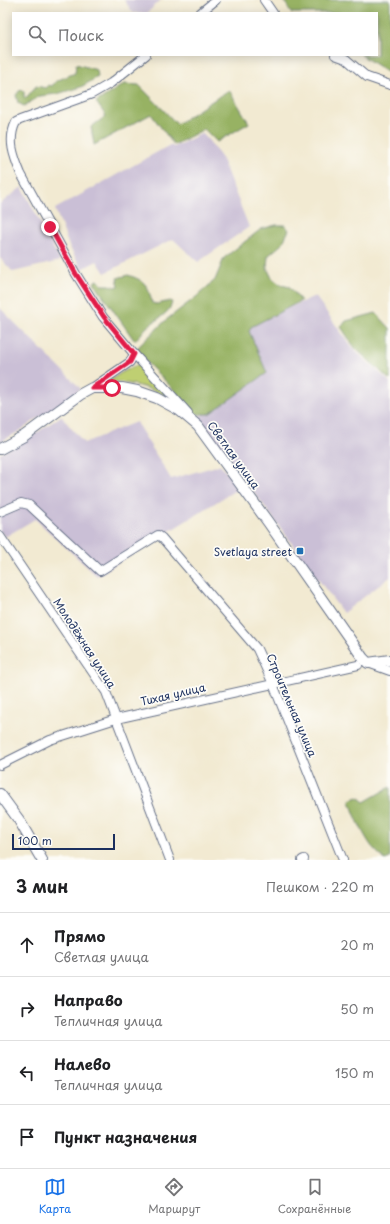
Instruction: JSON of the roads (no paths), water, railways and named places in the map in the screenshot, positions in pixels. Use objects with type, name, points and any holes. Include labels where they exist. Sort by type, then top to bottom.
[{"type":"street","points":[[201,12],[216,0]]},
{"type":"street","points":[[264,0],[272,12]]},
{"type":"street","points":[[145,56],[111,83],[92,94],[20,120],[13,127],[11,140],[14,158],[21,174],[76,274],[104,317],[134,354],[162,383],[198,426]]},
{"type":"street","points":[[338,56],[346,59],[367,77],[390,85]]},
{"type":"street","points":[[0,449],[24,436],[81,394],[130,362],[134,354]]},
{"type":"street","name":"Светлая улица","points":[[92,388],[122,388],[157,398],[179,410],[198,426],[285,545],[358,653],[363,664],[390,671]]},
{"type":"street","name":"Строительная улица","points":[[0,512],[21,503],[30,505],[100,571],[158,535],[162,538],[257,650],[273,684],[343,860]]},
{"type":"street","name":"Молодёжная улица","points":[[0,536],[106,692],[170,860]]},
{"type":"street","points":[[363,664],[390,660]]},
{"type":"street","name":"Тихая улица","points":[[0,765],[50,740],[116,718],[363,664]]},
{"type":"street","points":[[0,794],[20,820],[42,860]]},
{"type":"place","name":"Svetlaya street","points":[[300,551]]}]
